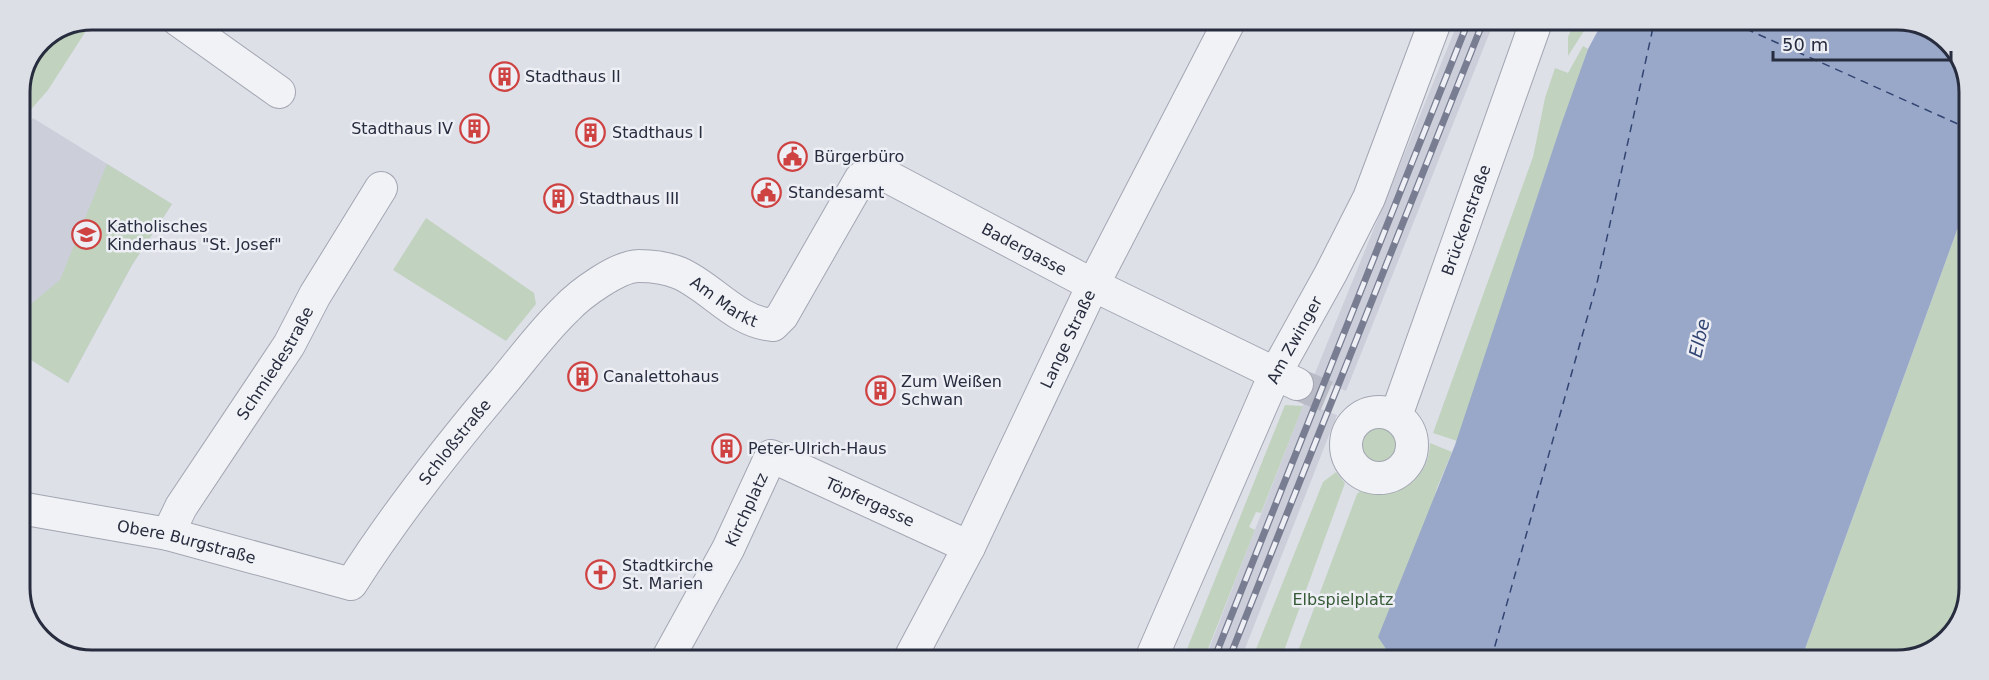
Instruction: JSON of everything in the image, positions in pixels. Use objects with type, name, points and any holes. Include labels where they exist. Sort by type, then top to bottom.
[{"type":"street","points":[[192,30],[279,92]]},
{"type":"street","name":"Lange Straße","points":[[914,650],[969,547],[1093,285],[1225,30]]},
{"type":"street","name":"Am Zwinger","points":[[1155,650],[1286,379],[1331,273],[1369,198],[1432,30]]},
{"type":"street","name":"Brückenstraße","points":[[1340,402],[1383,414],[1533,30]]},
{"type":"street","name":"Am Markt","points":[[568,306],[618,271],[635,266],[654,267],[682,274],[718,300],[759,324],[773,325],[782,316],[861,178],[872,173],[881,173]]},
{"type":"street","name":"Badergasse","points":[[881,173],[1093,285],[1286,379]]},
{"type":"street","name":"Schmiedestraße","points":[[168,534],[181,507],[289,345],[315,295],[381,188]]},
{"type":"street","name":"Schloßstraße","points":[[351,584],[382,536],[458,436],[568,306]]},
{"type":"street","name":"Töpfergasse","points":[[771,456],[969,547]]},
{"type":"street","name":"Kirchplatz","points":[[672,650],[728,549],[771,456]]},
{"type":"street","name":"Obere Burgstraße","points":[[30,510],[168,534],[351,584]]},
{"type":"shaded area","points":[[1455,30],[1491,30],[1346,391],[1313,378]]},
{"type":"shaded area","name":"Katholisches Kinderhaus \"St. Josef\"","points":[[33,118],[172,204],[132,265],[68,383],[30,359],[30,123]]},
{"type":"shaded area","points":[[1304,403],[1337,415],[1245,650],[1208,650]]},
{"type":"green space","points":[[86,30],[48,90],[30,111],[31,80],[40,58],[58,40]]},
{"type":"green space","points":[[1571,30],[1585,30],[1568,56],[1568,37]]},
{"type":"green space","points":[[1583,46],[1588,49],[1457,441],[1433,433],[1533,157],[1545,98],[1555,68],[1568,73]]},
{"type":"green space","points":[[107,164],[172,204],[132,265],[68,383],[30,359],[30,305],[60,280]]},
{"type":"green space","points":[[426,218],[534,293],[536,304],[506,341],[393,270]]},
{"type":"green space","points":[[1959,225],[1959,588],[1956,608],[1941,632],[1917,647],[1897,650],[1805,650]]},
{"type":"green space","points":[[1285,405],[1303,406],[1261,513],[1256,512],[1249,527],[1255,530],[1208,650],[1187,650]]},
{"type":"green space","points":[[1380,426],[1394,431],[1399,445],[1394,459],[1380,464],[1366,459],[1361,445],[1366,431]]},
{"type":"green space","name":"Elbspielplatz","points":[[1430,443],[1452,452],[1437,488],[1389,650],[1298,650],[1357,494],[1360,491],[1386,493],[1408,485],[1417,478],[1428,457]]},
{"type":"green space","points":[[1336,472],[1345,483],[1284,650],[1256,650],[1323,482]]},
{"type":"water","name":"Elbe","points":[[1598,30],[1897,30],[1917,33],[1931,40],[1946,54],[1957,76],[1959,88],[1959,225],[1805,650],[1387,650],[1378,637],[1455,445],[1588,49]]},
{"type":"ferry route","points":[[1494,650],[1597,283],[1652,30]]},
{"type":"ferry route","points":[[1749,30],[1959,125]]},
{"type":"tunnel","points":[[1297,384],[1340,402]]},
{"type":"railway","points":[[1218,650],[1465,30]]},
{"type":"railway","points":[[1233,650],[1480,30]]},
{"type":"place","name":"Stadthaus II","points":[[504,76]]},
{"type":"place","name":"Stadthaus IV","points":[[474,128]]},
{"type":"place","name":"Stadthaus I","points":[[591,132]]},
{"type":"place","name":"Bürgerbüro","points":[[793,156]]},
{"type":"place","name":"Standesamt","points":[[767,192]]},
{"type":"place","name":"Stadthaus III","points":[[558,198]]},
{"type":"place","name":"Katholisches Kinderhaus \"St. Josef\"","points":[[86,235]]},
{"type":"place","name":"Canalettohaus","points":[[582,376]]},
{"type":"place","name":"Zum Weißen Schwan","points":[[880,390]]},
{"type":"place","name":"Peter-Ulrich-Haus","points":[[727,448]]},
{"type":"place","name":"Stadtkirche St. Marien","points":[[601,574]]}]
